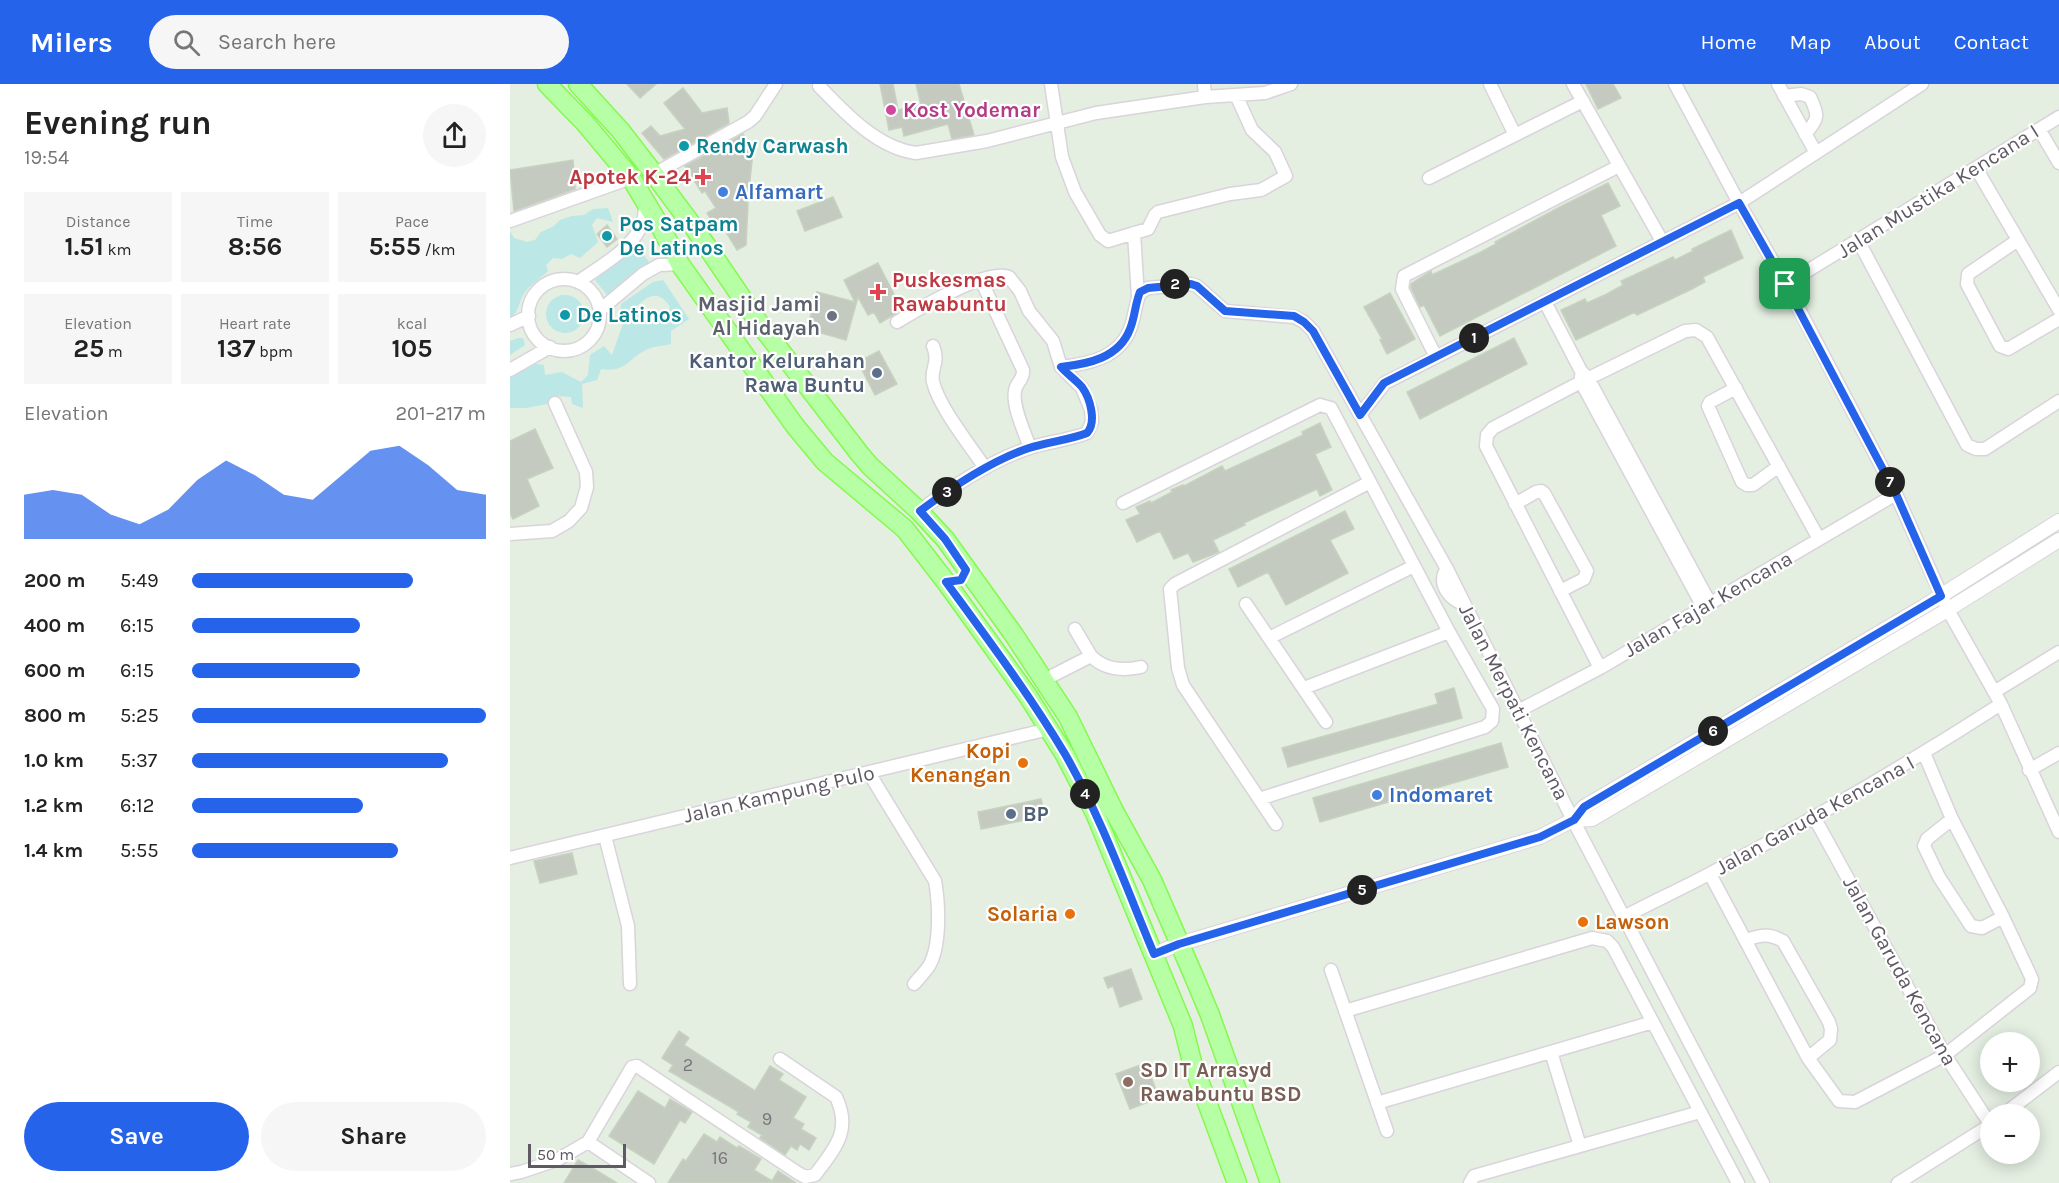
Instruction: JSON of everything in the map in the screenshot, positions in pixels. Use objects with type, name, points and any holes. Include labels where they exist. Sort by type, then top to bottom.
[{"type":"main road","points":[[547,84],[585,123],[631,178],[680,264],[795,426],[825,462],[904,529],[946,582],[1020,684],[1065,755],[1095,813],[1183,1026],[1192,1062],[1237,1183]]},
{"type":"main road","points":[[578,84],[620,130],[654,174],[759,323],[838,427],[870,466],[920,511],[945,539],[1068,717],[1114,811],[1152,880],[1210,1015],[1270,1183]]},
{"type":"main road","points":[[946,582],[961,580],[966,570]]},
{"type":"street","points":[[1051,84],[1062,157],[1075,192],[1100,235],[1108,241],[1148,229],[1158,212],[1230,194],[1262,190],[1286,176],[1275,152],[1252,130],[1236,95]]},
{"type":"street","points":[[1204,84],[1205,98]]},
{"type":"street","points":[[819,85],[861,126],[904,151],[929,152],[1096,113],[1205,98],[1265,93],[1291,84]]},
{"type":"street","points":[[1490,84],[1515,135]]},
{"type":"street","points":[[1573,84],[1662,241]]},
{"type":"street","points":[[1675,84],[1785,284],[1896,494],[1941,596],[2001,704],[2059,832]]},
{"type":"street","points":[[1778,84],[1815,153]]},
{"type":"street","points":[[1360,415],[1384,383],[1739,203],[1922,84]]},
{"type":"street","points":[[654,174],[748,122],[755,116],[772,86]]},
{"type":"street","points":[[1784,96],[1801,94],[1810,98],[1816,110],[1815,123],[1805,134]]},
{"type":"street","points":[[1430,178],[1582,101]]},
{"type":"street","name":"Jalan Mustika Kencana I","points":[[1785,284],[2059,117]]},
{"type":"street","points":[[2039,129],[2059,163]]},
{"type":"street","points":[[1436,357],[1402,289],[1404,276],[1619,166]]},
{"type":"street","points":[[1976,168],[2059,310]]},
{"type":"street","points":[[510,221],[631,178]]},
{"type":"street","points":[[578,282],[624,248],[635,235],[644,220],[645,201]]},
{"type":"street","points":[[1061,367],[1091,363],[1116,348],[1130,330],[1138,297],[1134,233]]},
{"type":"street","points":[[1858,240],[1967,445],[1976,449],[1985,449],[2059,401]]},
{"type":"street","points":[[2018,240],[1968,274],[1967,284],[2000,346],[2004,349],[2008,349],[2059,319]]},
{"type":"street","points":[[600,310],[643,274],[659,265],[680,264]]},
{"type":"street","points":[[897,322],[926,304],[981,280],[999,275],[1010,277],[1020,291],[1029,311],[1053,341],[1061,367],[1082,388],[1091,410],[1090,429],[1081,435],[1030,447],[1006,457],[985,468],[920,511]]},
{"type":"street","points":[[558,280],[578,282],[593,293],[600,310],[600,321],[596,331],[590,340],[571,350],[550,347],[534,335],[530,326],[529,316],[534,296],[540,289],[558,280]]},
{"type":"street","points":[[981,280],[1023,370],[1023,378],[1015,390],[1015,401],[1030,447]]},
{"type":"street","name":"Jalan Merpati Kencana","points":[[1138,297],[1140,292],[1148,288],[1191,284],[1197,286],[1225,311],[1294,316],[1313,331],[1447,569],[1574,820],[1763,1183]]},
{"type":"street","points":[[1545,302],[1583,377],[1707,605]]},
{"type":"street","points":[[510,325],[529,316]]},
{"type":"street","points":[[1600,668],[1486,446],[1487,435],[1493,428],[1583,377],[1685,331],[1696,330],[1707,337],[1737,387],[1819,539]]},
{"type":"street","points":[[933,346],[938,356],[933,376],[936,389],[952,419],[985,468]]},
{"type":"street","points":[[510,370],[550,347]]},
{"type":"street","points":[[1737,387],[1710,402],[1708,406],[1742,482],[1747,486],[1753,485],[1779,466]]},
{"type":"street","points":[[510,534],[552,531],[568,521],[581,508],[587,488],[586,472],[555,404]]},
{"type":"street","points":[[1123,503],[1320,405],[1331,408],[1449,632],[1493,709],[1492,721],[1485,727],[1259,799]]},
{"type":"street","points":[[1276,824],[1183,685],[1178,668],[1170,589],[1175,584],[1370,482]]},
{"type":"street","points":[[1515,504],[1536,492],[1544,493],[1587,571],[1584,579],[1560,591]]},
{"type":"street","name":"Jalan Fajar Kencana","points":[[1518,711],[1600,668],[1896,494]]},
{"type":"street","points":[[1574,820],[1584,807],[1941,596],[2059,521]]},
{"type":"street","points":[[1154,954],[1179,944],[1540,837],[1574,820],[1592,819],[1948,610],[2059,540]]},
{"type":"street","points":[[1269,638],[1414,566]]},
{"type":"street","points":[[1447,569],[1442,577],[1447,590],[1455,602],[1464,604]]},
{"type":"street","points":[[1432,598],[1447,590]]},
{"type":"street","points":[[1246,604],[1326,722]]},
{"type":"street","points":[[1075,629],[1097,662],[1123,671],[1141,667]]},
{"type":"street","points":[[1304,688],[1449,632]]},
{"type":"street","points":[[1994,692],[2059,652]]},
{"type":"street","points":[[1044,680],[1091,656]]},
{"type":"street","name":"Jalan Garuda Kencana I","points":[[1624,917],[1710,874],[1814,817],[1924,753],[2001,704]]},
{"type":"street","name":"Jalan Kampung Pulo","points":[[510,858],[1048,729]]},
{"type":"street","points":[[1710,874],[1808,1058],[1839,1101],[1856,1102],[1945,1055],[2030,988],[2032,979],[1952,819],[1924,753]]},
{"type":"street","points":[[2029,770],[2059,753]]},
{"type":"street","points":[[869,773],[934,882],[937,891],[938,925],[935,948],[930,964],[914,984]]},
{"type":"street","name":"Jalan Garuda Kencana","points":[[1814,817],[1945,1055],[1980,1109]]},
{"type":"street","points":[[1952,819],[1927,839],[1924,846],[1939,877],[1971,926],[1982,928],[2003,917]]},
{"type":"street","points":[[606,836],[628,926],[630,984]]},
{"type":"street","points":[[1745,940],[1765,934],[1783,941],[1829,1022],[1830,1040],[1808,1058]]},
{"type":"street","points":[[1346,1011],[1592,938],[1607,941],[1613,947],[1738,1183]]},
{"type":"street","points":[[1331,970],[1387,1131]]},
{"type":"street","points":[[1377,1103],[1653,1022]]},
{"type":"street","points":[[1674,1062],[1694,1051]]},
{"type":"street","points":[[1551,1052],[1580,1146]]},
{"type":"street","points":[[510,1174],[557,1160],[588,1142],[632,1067],[638,1066],[798,1173],[811,1177],[815,1175],[838,1144],[843,1128],[840,1104],[836,1097],[780,1059]]},
{"type":"street","points":[[2017,1104],[2059,1072]]},
{"type":"street","points":[[1470,1183],[1474,1176],[1700,1112]]},
{"type":"street","name":"Jalan Garuda Kencana","points":[[1898,1183],[1980,1130]]},
{"type":"street","points":[[588,1142],[649,1183]]},
{"type":"shaded area","points":[[608,208],[613,222],[597,218],[592,225],[598,242],[580,258],[571,254],[562,259],[553,258],[546,265],[548,271],[525,292],[516,312],[510,318],[510,231],[514,238],[527,242],[535,240],[541,232],[554,226],[560,220],[584,215],[593,209]]},
{"type":"shaded area","points":[[637,247],[650,263],[608,296],[595,280]]},
{"type":"shaded area","points":[[663,280],[689,319],[671,331],[671,344],[648,349],[622,367],[610,370],[601,369],[597,380],[582,384],[583,408],[572,404],[571,397],[557,396],[552,403],[526,408],[510,408],[510,372],[530,363],[544,365],[545,375],[562,372],[581,382],[588,375],[590,355],[604,346],[612,355],[624,321],[641,310],[657,320],[664,314],[669,316],[670,307],[665,300],[654,296],[644,300],[630,314],[620,314],[621,304],[653,282]]},
{"type":"shaded area","name":"De Latinos","points":[[565,295],[572,296],[578,301],[583,307],[583,321],[578,327],[572,332],[565,333],[558,332],[552,327],[547,321],[546,314],[547,307],[552,301],[558,296]]},
{"type":"shaded area","points":[[523,338],[525,345],[510,355],[510,341]]},
{"type":"building","points":[[627,84],[656,84],[640,98]]},
{"type":"building","points":[[880,84],[893,84],[898,110],[921,105],[916,84],[959,84],[974,135],[952,139],[948,124],[904,136],[902,127],[889,130]]},
{"type":"building","points":[[1586,84],[1613,84],[1621,98],[1598,109]]},
{"type":"building","points":[[683,88],[702,113],[727,108],[729,123],[664,159],[642,133],[651,126],[660,136],[685,129],[664,103]]},
{"type":"building","points":[[743,134],[753,152],[746,200],[748,203],[746,245],[737,250],[720,222],[715,226],[707,213],[716,208],[705,191],[702,193],[685,166]]},
{"type":"building","points":[[573,160],[575,189],[514,211],[510,170]]},
{"type":"building","points":[[1608,183],[1620,206],[1601,215],[1616,246],[1440,336],[1424,305],[1420,307],[1411,284],[1431,271],[1432,275],[1481,252],[1496,244],[1495,242]]},
{"type":"building","points":[[833,197],[842,217],[805,231],[797,211]]},
{"type":"building","name":"Pos Satpam De Latinos","points":[[607,225],[617,239],[607,247],[597,234]]},
{"type":"building","points":[[1731,230],[1743,258],[1703,277],[1705,282],[1692,289],[1637,315],[1635,312],[1576,340],[1561,310],[1585,299],[1587,303],[1607,294],[1623,285],[1621,281],[1673,257],[1675,260]]},
{"type":"building","points":[[878,263],[902,310],[880,323],[874,312],[868,315],[858,297],[846,340],[807,329],[817,292],[855,302],[844,280]]},
{"type":"building","points":[[1390,293],[1415,339],[1387,354],[1380,340],[1382,339],[1364,307]]},
{"type":"building","points":[[1514,338],[1527,364],[1420,419],[1407,392]]},
{"type":"building","name":"Kantor Kelurahan Rawa Buntu","points":[[879,351],[897,384],[875,395],[858,362]]},
{"type":"building","points":[[1320,423],[1331,447],[1315,454],[1332,490],[1320,496],[1317,489],[1244,523],[1245,525],[1213,540],[1219,552],[1193,562],[1188,553],[1174,559],[1160,531],[1137,542],[1126,520],[1140,514],[1136,507],[1150,501],[1151,503],[1172,492],[1171,490],[1184,486],[1222,466],[1225,471],[1303,435],[1302,432]]},
{"type":"building","points":[[535,429],[553,468],[527,479],[539,506],[513,519],[510,513],[510,441]]},
{"type":"building","points":[[1345,511],[1354,529],[1330,540],[1348,573],[1286,605],[1268,572],[1238,587],[1229,569]]},
{"type":"building","points":[[1454,688],[1462,718],[1288,767],[1282,748],[1438,704],[1435,694]]},
{"type":"building","points":[[1501,743],[1508,767],[1320,822],[1313,798]]},
{"type":"building","name":"BP","points":[[1041,799],[1045,816],[981,829],[978,812]]},
{"type":"building","points":[[572,853],[577,874],[540,883],[534,861]]},
{"type":"building","points":[[1131,969],[1142,999],[1120,1007],[1113,986],[1108,988],[1104,978]]},
{"type":"building","points":[[679,1031],[689,1038],[684,1045],[755,1091],[770,1066],[783,1074],[779,1080],[806,1097],[793,1118],[804,1124],[801,1129],[816,1138],[809,1150],[800,1144],[797,1150],[791,1146],[785,1155],[760,1138],[762,1135],[748,1127],[751,1122],[737,1114],[739,1112],[669,1071],[673,1065],[662,1058]]},
{"type":"building","points":[[1146,1063],[1159,1098],[1130,1109],[1116,1074]]},
{"type":"building","points":[[638,1091],[665,1108],[670,1099],[692,1112],[685,1123],[680,1120],[654,1164],[609,1136]]},
{"type":"building","points":[[704,1134],[717,1142],[720,1137],[761,1159],[754,1170],[772,1181],[778,1171],[796,1183],[668,1183],[683,1159],[686,1161]]},
{"type":"building","points":[[578,1160],[594,1169],[617,1183],[564,1183]]},
{"type":"place","name":"Kost Yodemar","points":[[891,110]]},
{"type":"place","name":"Rendy Carwash","points":[[684,146]]},
{"type":"place","name":"Apotek K-24","points":[[703,177]]},
{"type":"place","name":"Alfamart","points":[[723,192]]},
{"type":"place","name":"Pos Satpam De Latinos","points":[[607,236]]},
{"type":"place","name":"Puskesmas Rawabuntu","points":[[878,292]]},
{"type":"place","name":"De Latinos","points":[[565,315]]},
{"type":"place","name":"Masjid Jami Al Hidayah","points":[[832,316]]},
{"type":"place","name":"Kantor Kelurahan Rawa Buntu","points":[[877,373]]},
{"type":"place","name":"Kopi Kenangan","points":[[1023,763]]},
{"type":"place","name":"Indomaret","points":[[1377,795]]},
{"type":"place","name":"BP","points":[[1011,814]]},
{"type":"place","name":"Solaria","points":[[1070,914]]},
{"type":"place","name":"Lawson","points":[[1583,922]]},
{"type":"place","name":"SD IT Arrasyd Rawabuntu BSD","points":[[1128,1082]]},
{"type":"route","points":[[1739,203],[1785,284],[1896,494],[1941,596],[1584,807],[1574,820],[1555,831],[1179,944],[1154,954],[1095,813],[1065,755],[1020,684],[946,582],[961,580],[966,570],[945,539],[920,511],[985,468],[1006,457],[1030,447],[1087,433],[1092,422],[1088,400],[1082,388],[1061,367],[1091,363],[1116,348],[1130,330],[1140,292],[1148,288],[1191,284],[1197,286],[1220,308],[1231,313],[1294,316],[1313,331],[1360,415],[1384,383],[1739,203]]}]
